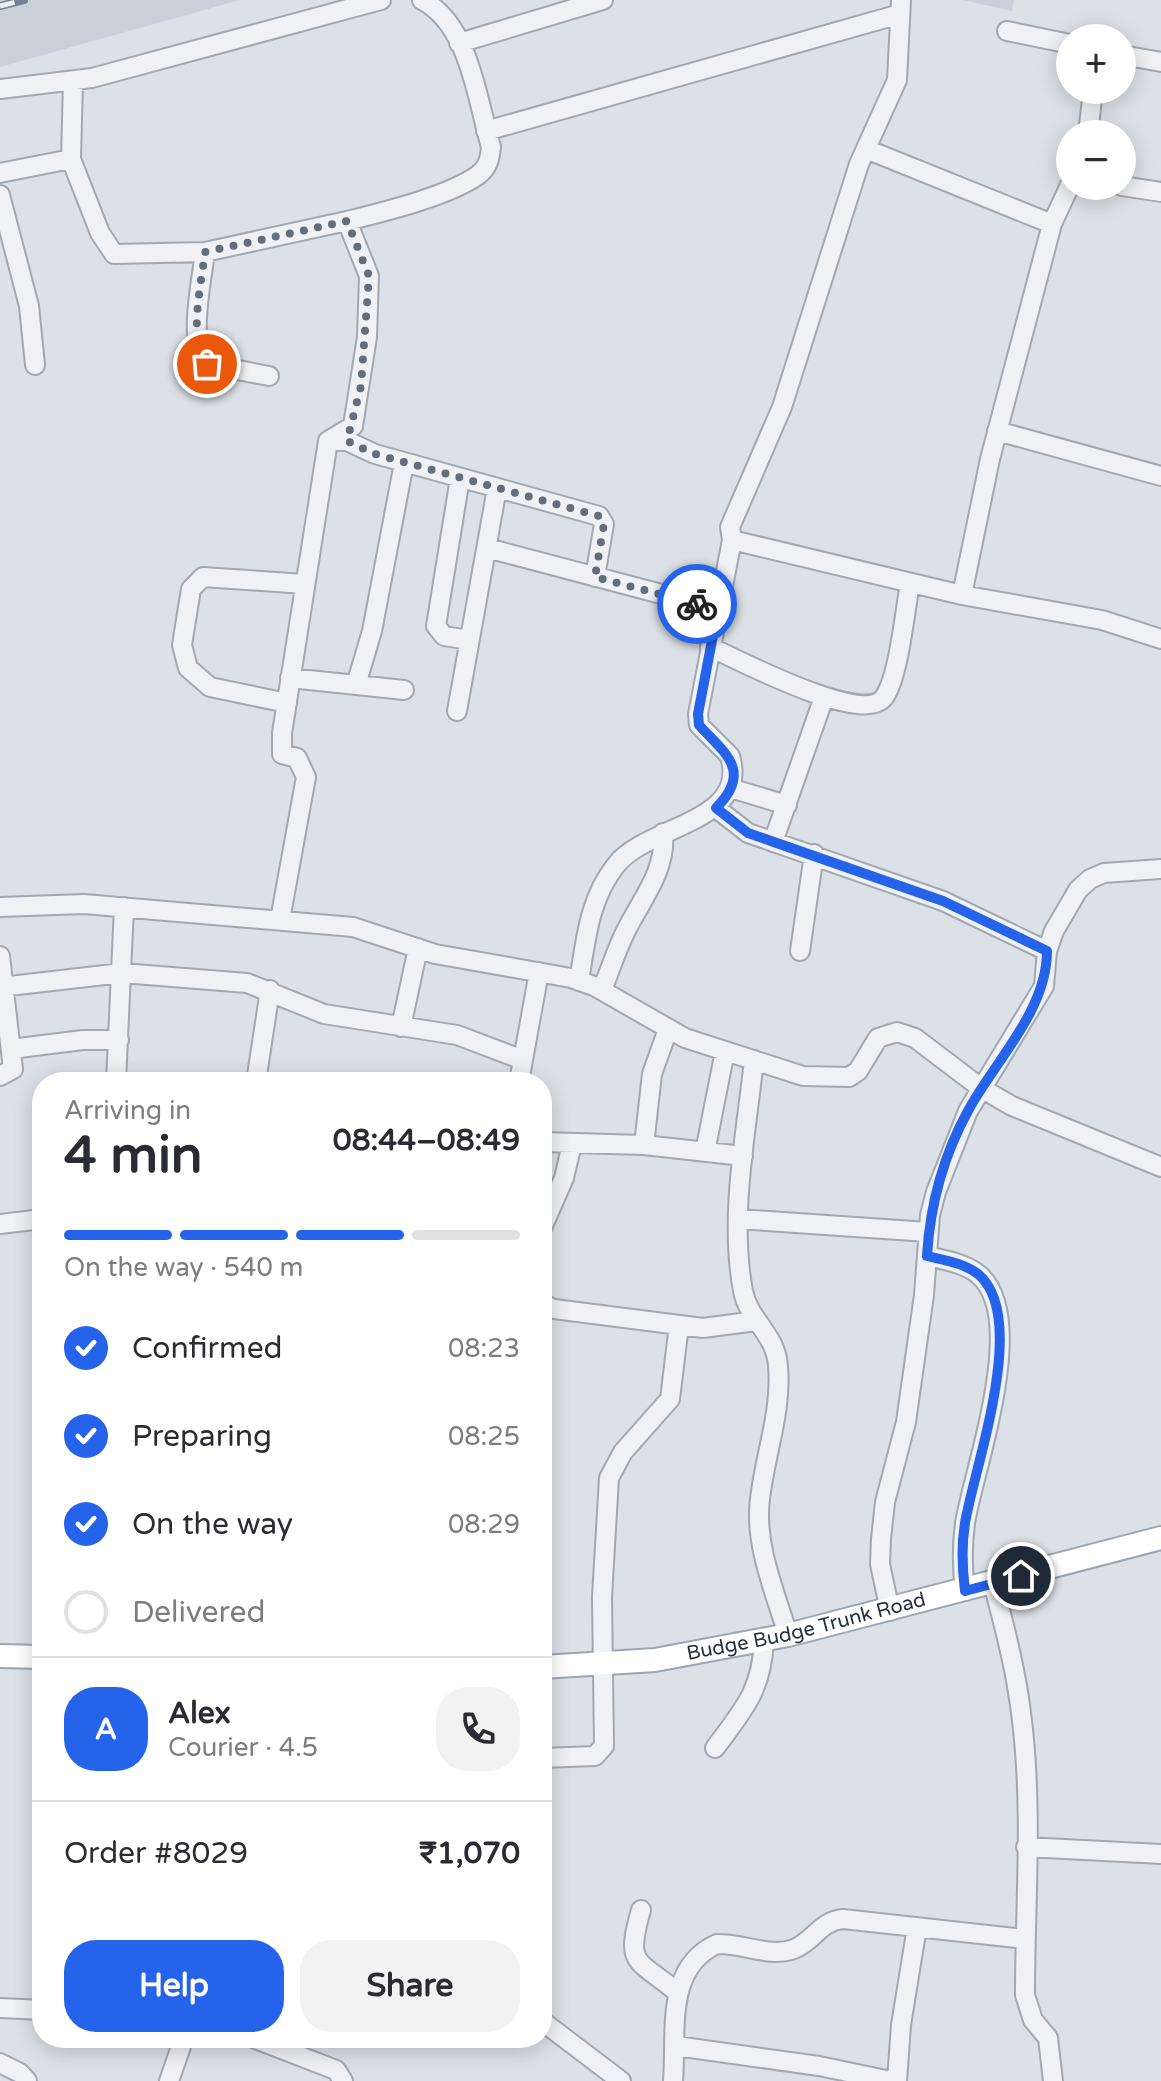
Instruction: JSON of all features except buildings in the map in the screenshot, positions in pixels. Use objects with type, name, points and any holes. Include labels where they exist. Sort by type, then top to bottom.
[{"type":"main road","name":"Budge Budge Trunk Road","points":[[552,1667],[604,1666],[655,1660],[788,1635],[890,1611],[1161,1538]]},
{"type":"main road","points":[[0,1656],[32,1657]]},
{"type":"street","points":[[0,89],[73,81],[381,0]]},
{"type":"street","points":[[73,81],[71,159],[100,233],[114,254],[205,252],[347,221],[403,206],[479,175],[489,161],[491,147],[459,43],[438,8],[422,0]]},
{"type":"street","points":[[459,43],[603,0]]},
{"type":"street","points":[[486,131],[900,7],[897,80],[866,149],[782,407],[734,512],[732,540],[701,689],[699,725],[730,756],[730,788],[716,808],[631,848],[604,883],[594,902],[579,981]]},
{"type":"street","points":[[1007,31],[1056,41]]},
{"type":"street","points":[[1136,58],[1161,62]]},
{"type":"street","points":[[866,149],[1052,224]]},
{"type":"street","points":[[0,173],[71,159]]},
{"type":"street","points":[[1136,188],[1161,192]]},
{"type":"street","points":[[0,195],[29,306],[35,365]]},
{"type":"street","points":[[962,595],[997,431],[1052,224],[1063,200]]},
{"type":"street","points":[[347,221],[369,276],[367,337],[350,434]]},
{"type":"street","points":[[205,252],[197,334],[201,359],[207,364],[269,376]]},
{"type":"street","points":[[997,431],[1161,476]]},
{"type":"street","points":[[280,920],[306,777],[297,758],[282,754],[287,703],[328,441],[350,434],[404,463],[602,519],[595,577]]},
{"type":"street","points":[[356,685],[372,631],[404,463]]},
{"type":"street","points":[[460,478],[436,626],[444,636],[469,640]]},
{"type":"street","points":[[457,711],[497,488]]},
{"type":"street","points":[[732,540],[962,595],[1102,620],[1161,639]]},
{"type":"street","points":[[487,548],[718,609]]},
{"type":"street","points":[[287,703],[226,693],[198,679],[183,658],[191,589],[203,577],[305,584]]},
{"type":"street","points":[[710,647],[824,697],[856,706],[870,706],[885,697],[910,583]]},
{"type":"street","points":[[290,678],[404,690]]},
{"type":"street","points":[[773,842],[824,697]]},
{"type":"street","points":[[730,788],[787,805]]},
{"type":"street","points":[[716,808],[738,828],[943,901],[1047,951]]},
{"type":"street","points":[[602,990],[623,936],[658,872],[664,856],[663,833]]},
{"type":"street","points":[[800,951],[814,854]]},
{"type":"street","points":[[890,1611],[880,1564],[885,1502],[906,1422],[928,1232],[936,1192],[962,1122],[1044,986],[1047,951],[1078,890],[1090,879],[1104,873],[1161,869]]},
{"type":"street","points":[[0,907],[124,907],[353,927],[476,963],[579,981],[602,990],[668,1029],[803,1076],[849,1077],[858,1071],[878,1038],[897,1032],[915,1038],[981,1088],[1066,1130],[1161,1167]]},
{"type":"street","points":[[117,1072],[124,907]]},
{"type":"street","points":[[401,1027],[418,948]]},
{"type":"street","points":[[0,956],[13,1069],[0,1076]]},
{"type":"street","points":[[521,1072],[539,972]]},
{"type":"street","points":[[2,986],[122,973],[218,980],[270,990],[324,1014],[457,1035],[523,1060]]},
{"type":"street","points":[[258,1072],[270,990]]},
{"type":"street","points":[[644,1145],[652,1074],[668,1029]]},
{"type":"street","points":[[11,1049],[83,1040],[119,1040]]},
{"type":"street","points":[[705,1152],[725,1051]]},
{"type":"street","points":[[754,1060],[738,1219],[739,1271],[746,1304],[774,1344],[778,1365],[776,1421],[759,1516],[761,1542],[788,1635]]},
{"type":"street","points":[[552,1143],[644,1145],[743,1156]]},
{"type":"street","points":[[552,1205],[564,1178],[572,1144]]},
{"type":"street","points":[[738,1219],[928,1232]]},
{"type":"street","points":[[0,1224],[32,1220]]},
{"type":"street","points":[[927,1256],[963,1265],[980,1275],[992,1296],[1000,1328],[990,1427],[965,1524],[962,1552],[965,1591]]},
{"type":"street","points":[[552,1308],[703,1328],[756,1321]]},
{"type":"street","points":[[552,1758],[581,1757],[601,1752],[605,1738],[602,1597],[609,1478],[623,1452],[670,1399],[679,1325]]},
{"type":"street","points":[[993,1583],[1015,1673],[1022,1723],[1026,1847],[1025,1995],[1033,2020],[1048,2038],[1053,2081]]},
{"type":"street","points":[[715,1748],[753,1698],[763,1666],[764,1640]]},
{"type":"street","points":[[1026,1847],[1161,1854]]},
{"type":"street","points":[[641,1910],[631,1944],[634,1956],[677,1992]]},
{"type":"street","points":[[673,2081],[677,1992],[691,1963],[717,1944],[776,1952],[793,1950],[824,1924],[843,1919],[1025,1939]]},
{"type":"street","points":[[676,2046],[807,2064],[894,2081],[917,1927]]},
{"type":"street","points":[[0,2008],[32,2010]]},
{"type":"street","points":[[552,2029],[621,2081]]},
{"type":"street","points":[[169,2081],[180,2048]]},
{"type":"street","points":[[279,2048],[336,2070],[343,2081]]},
{"type":"street","points":[[0,2063],[20,2073],[27,2081]]},
{"type":"shaded area","points":[[0,0],[240,0],[0,67]]},
{"type":"shaded area","points":[[963,0],[1014,0],[1012,11]]},
{"type":"railway","points":[[0,6],[24,0]]},
{"type":"way so far","points":[[207,364],[201,359],[197,347],[205,252],[347,221],[369,276],[367,337],[361,386],[347,441],[375,454],[599,516],[604,524],[595,577],[697,604]]},
{"type":"route","points":[[697,604],[718,609],[698,714],[699,725],[725,749],[732,764],[730,788],[716,808],[748,833],[943,901],[1047,951],[1044,986],[962,1122],[936,1192],[930,1215],[927,1256],[963,1265],[980,1275],[992,1296],[1000,1328],[1000,1353],[990,1427],[971,1491],[965,1524],[962,1552],[965,1591],[1021,1576]]}]
